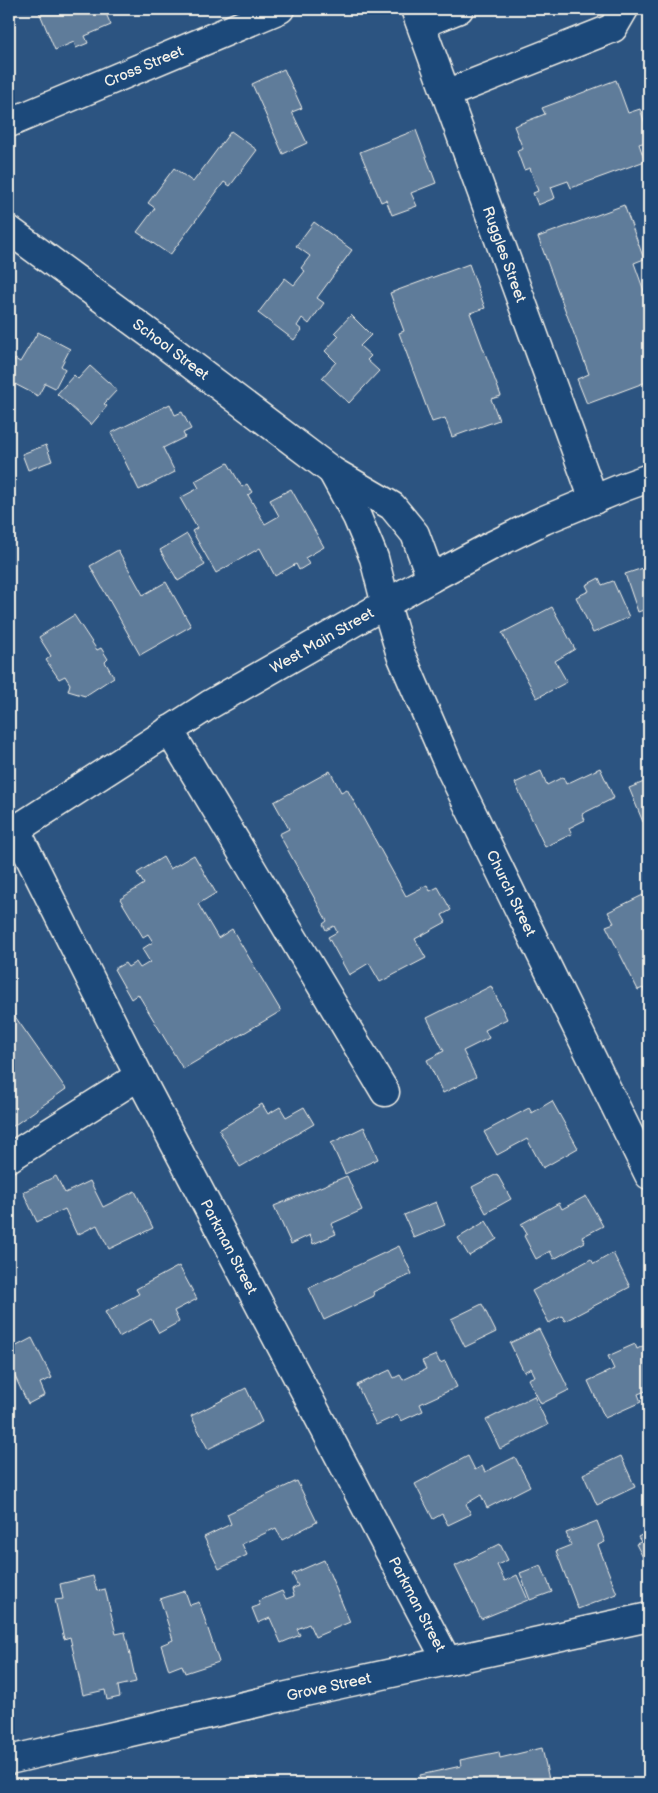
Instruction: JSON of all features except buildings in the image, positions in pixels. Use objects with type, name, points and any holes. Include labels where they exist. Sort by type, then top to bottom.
[{"type":"street","name":"Cross Street","points":[[9,123],[280,9]]},
{"type":"street","points":[[418,16],[459,9]]},
{"type":"street","points":[[446,94],[613,28],[624,9]]},
{"type":"street","name":"Ruggles Street","points":[[418,16],[594,500]]},
{"type":"street","name":"School Street","points":[[9,230],[332,471],[392,506],[415,534],[431,578]]},
{"type":"street","name":"School Street","points":[[332,471],[357,517],[374,558],[386,605]]},
{"type":"street","name":"West Main Street","points":[[12,832],[169,730],[262,674],[431,578],[544,520],[649,478]]},
{"type":"street","name":"Church Street","points":[[386,605],[401,655],[449,766],[649,1175]]},
{"type":"street","points":[[169,730],[385,1092]]},
{"type":"street","name":"Parkman Street","points":[[12,832],[447,1661]]},
{"type":"street","points":[[9,1158],[140,1076]]},
{"type":"street","name":"Grove Street","points":[[9,1760],[300,1693],[649,1617]]}]
